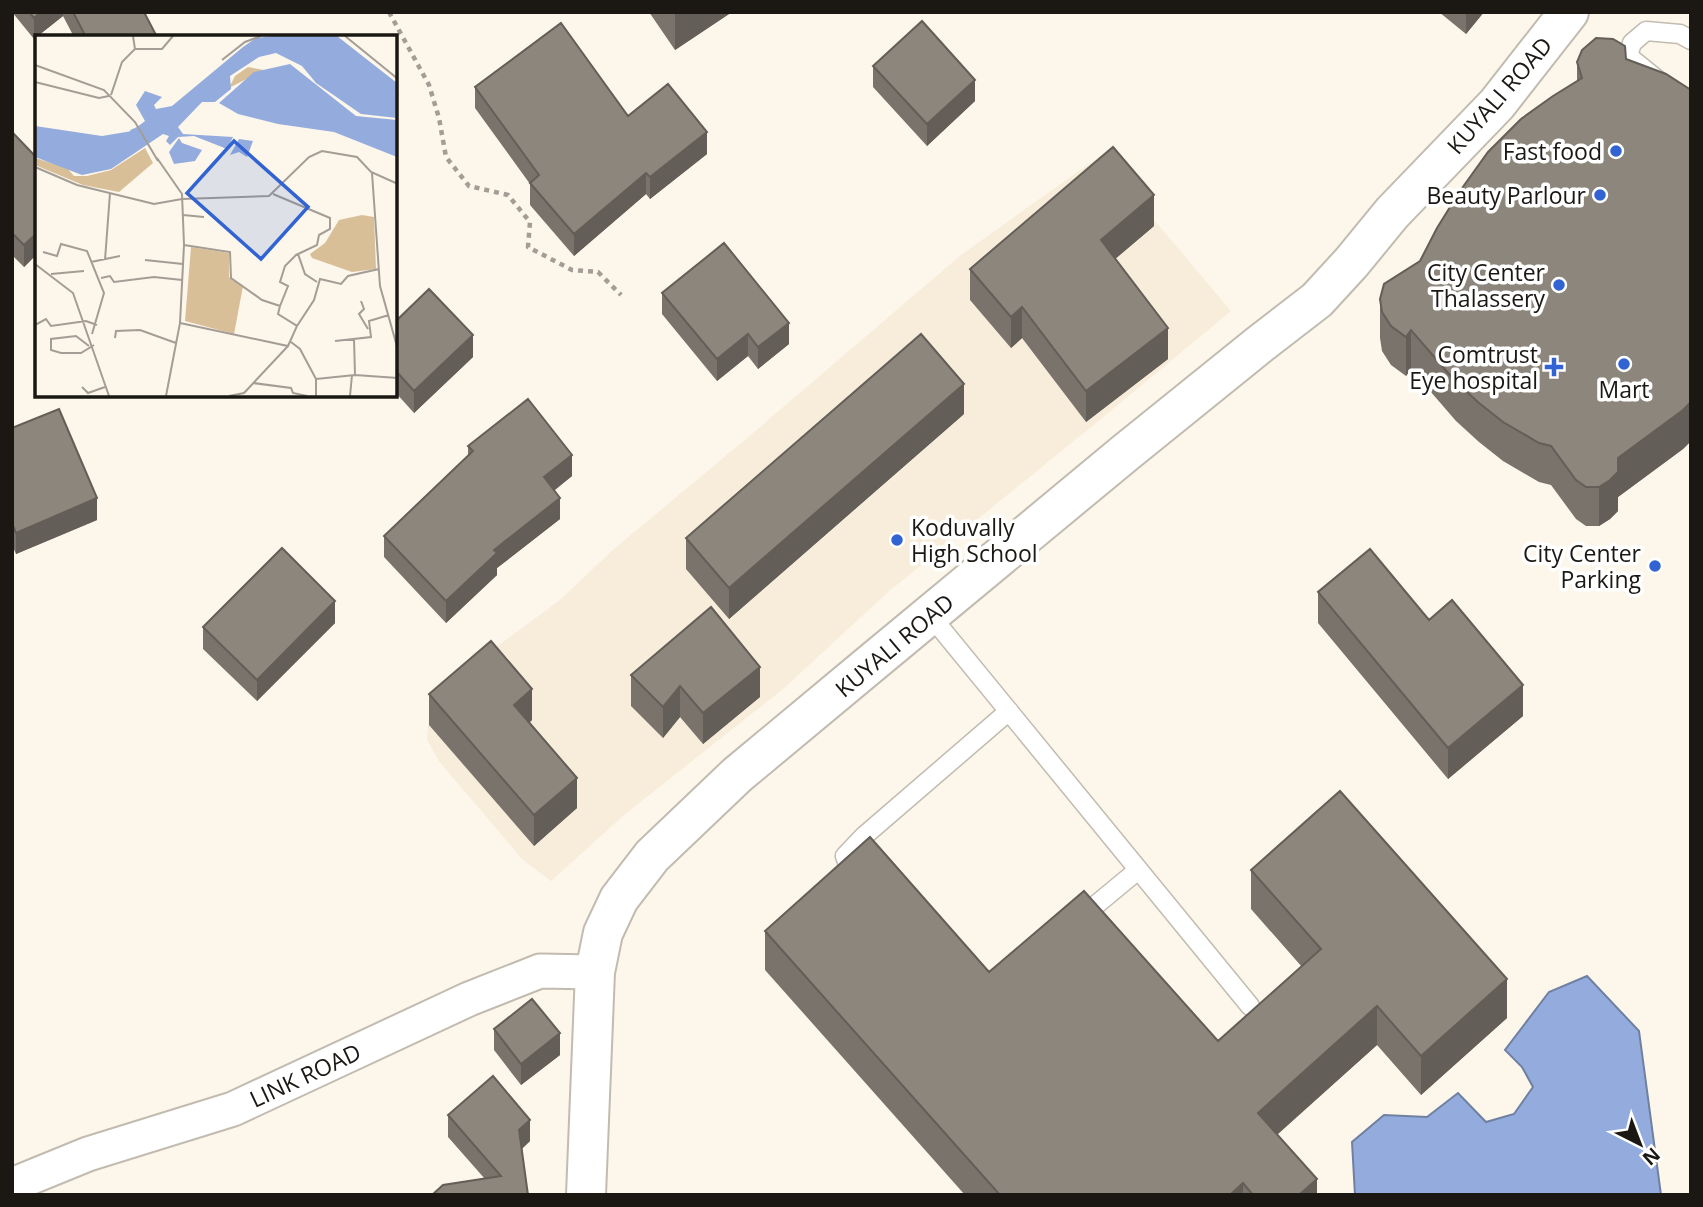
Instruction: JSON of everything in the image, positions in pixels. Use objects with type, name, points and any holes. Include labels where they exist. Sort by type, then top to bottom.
[{"type":"main road","name":"KUYALI ROAD","points":[[586,1195],[595,972],[603,933],[619,899],[652,856],[737,775],[1125,453],[1317,300],[1392,213],[1497,104],[1569,12]]},
{"type":"street","name":"LINK ROAD","points":[[12,1185],[88,1154],[233,1109],[469,999],[540,971],[595,972]]},
{"type":"lane","points":[[1691,40],[1680,34],[1646,31],[1632,43],[1628,57],[1691,107]]},
{"type":"lane","points":[[930,615],[1250,1006]]},
{"type":"lane","points":[[850,871],[845,856],[864,836],[1009,711]]},
{"type":"lane","points":[[1063,932],[1138,870]]},
{"type":"path","points":[[390,12],[429,85],[439,118],[446,157],[469,186],[508,195],[530,222],[528,247],[572,270],[598,272],[621,295]]},
{"type":"shaded area","points":[[1100,156],[1231,311],[888,592],[783,689],[624,815],[551,881],[523,860],[438,760],[427,739],[430,707],[495,648],[560,600],[614,549],[961,255]]},
{"type":"water","points":[[1587,976],[1639,1031],[1661,1195],[1355,1195],[1352,1142],[1384,1115],[1427,1117],[1458,1093],[1486,1122],[1514,1114],[1533,1087],[1522,1067],[1505,1050],[1549,992]]},
{"type":"building","points":[[29,12],[41,12],[34,18]]},
{"type":"building","points":[[73,12],[144,12],[156,35],[85,35]]},
{"type":"building","points":[[922,21],[975,80],[927,124],[873,66]]},
{"type":"building","points":[[561,23],[628,116],[668,84],[707,132],[650,177],[646,173],[574,234],[530,183],[539,175],[475,87]]},
{"type":"building","name":"City Center Thalassery","points":[[1596,38],[1613,39],[1625,46],[1626,59],[1666,74],[1691,90],[1691,402],[1618,458],[1618,472],[1610,480],[1599,487],[1586,487],[1576,480],[1551,446],[1539,443],[1503,422],[1479,403],[1456,382],[1411,330],[1406,337],[1391,326],[1382,312],[1380,299],[1384,284],[1420,261],[1460,191],[1488,152],[1521,119],[1582,78],[1577,62],[1582,50]]},
{"type":"building","points":[[12,132],[35,156],[35,235],[24,245],[12,233]]},
{"type":"building","points":[[1113,147],[1154,195],[1101,240],[1168,328],[1086,391],[1022,307],[1011,317],[970,269]]},
{"type":"building","points":[[724,243],[789,323],[758,347],[748,334],[717,359],[662,293]]},
{"type":"building","points":[[429,289],[473,335],[414,391],[397,372],[397,320]]},
{"type":"building","points":[[921,334],[964,384],[729,588],[686,538]]},
{"type":"building","points":[[528,399],[572,455],[544,477],[560,498],[494,550],[497,553],[446,601],[384,536],[473,451],[468,446]]},
{"type":"building","points":[[59,409],[97,498],[16,533],[12,523],[12,428]]},
{"type":"building","points":[[282,548],[335,601],[257,680],[203,627]]},
{"type":"building","points":[[1370,549],[1429,620],[1452,600],[1523,685],[1448,748],[1318,592]]},
{"type":"building","points":[[711,607],[760,667],[703,713],[680,686],[663,707],[631,675]]},
{"type":"building","points":[[491,641],[532,689],[514,705],[577,778],[534,815],[429,694]]},
{"type":"building","points":[[1340,791],[1507,979],[1421,1056],[1377,1006],[1258,1113],[1317,1179],[1299,1195],[1253,1195],[1243,1183],[1230,1195],[1000,1195],[765,931],[870,837],[989,972],[1084,891],[1218,1041],[1321,949],[1251,870]]},
{"type":"building","points":[[532,999],[560,1033],[521,1064],[494,1029]]},
{"type":"building","points":[[493,1076],[530,1120],[519,1130],[528,1195],[432,1195],[443,1185],[501,1176],[448,1115]]},
{"type":"place","name":"Fast food","points":[[1616,151]]},
{"type":"place","name":"Beauty Parlour","points":[[1600,195]]},
{"type":"place","name":"City Center Thalassery","points":[[1559,285]]},
{"type":"place","name":"Mart","points":[[1624,364]]},
{"type":"place","name":"Comtrust Eye hospital","points":[[1554,367]]},
{"type":"place","name":"Koduvally High School","points":[[897,540]]},
{"type":"place","name":"City Center Parking","points":[[1655,566]]}]
